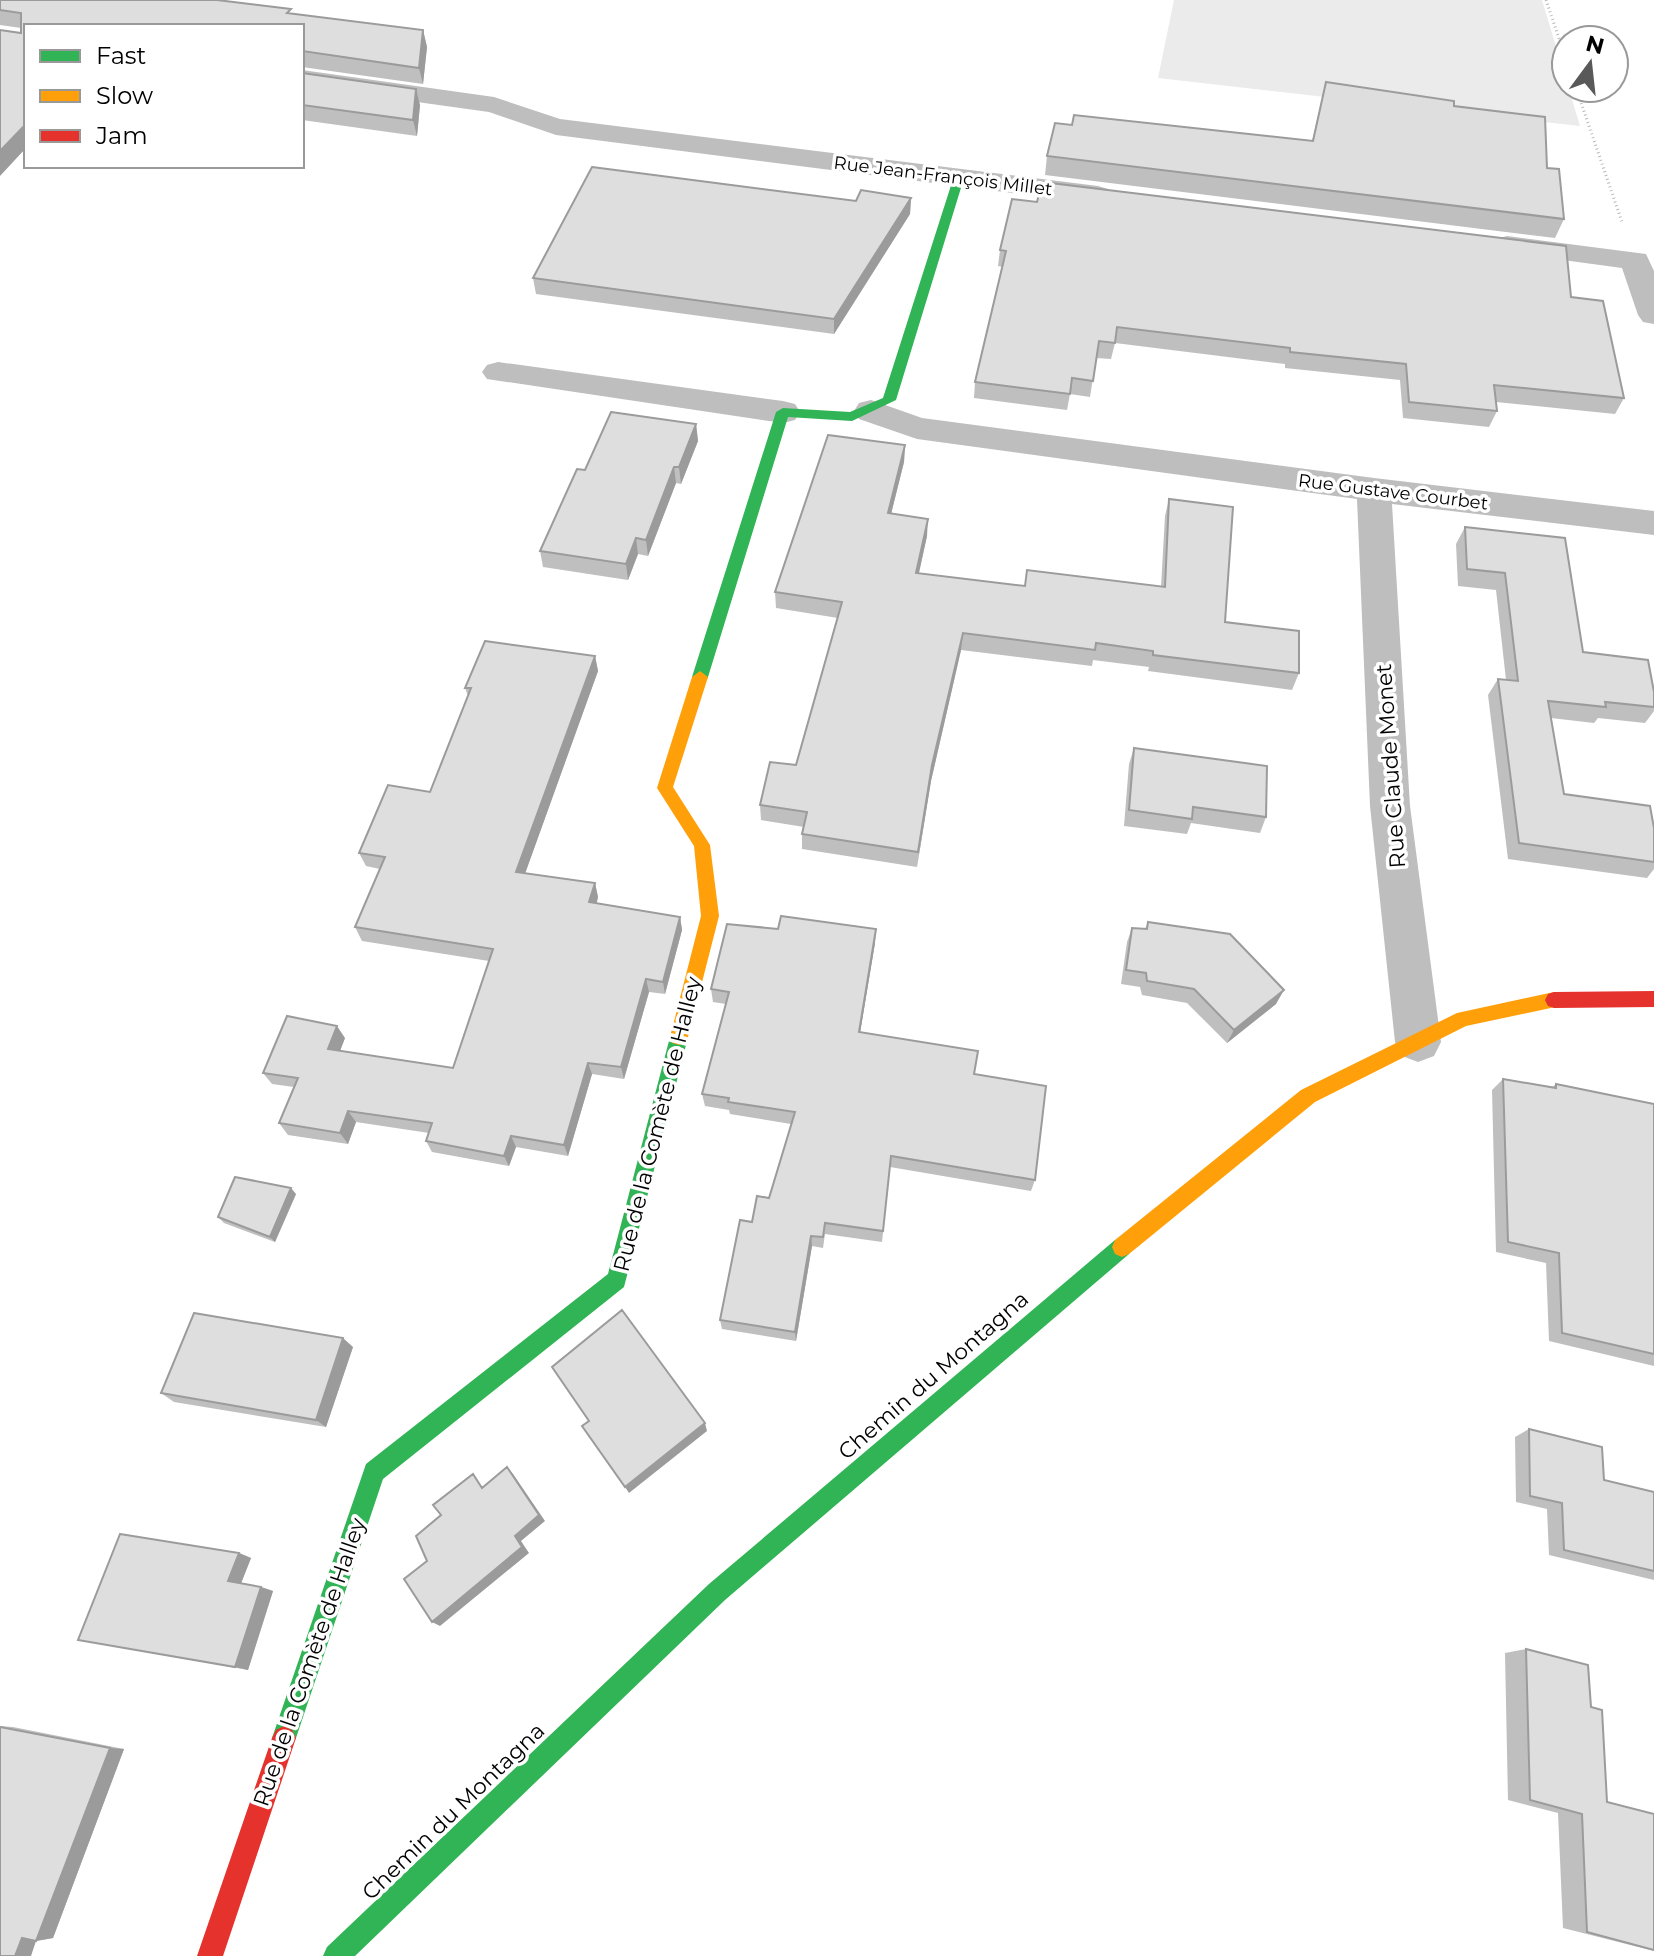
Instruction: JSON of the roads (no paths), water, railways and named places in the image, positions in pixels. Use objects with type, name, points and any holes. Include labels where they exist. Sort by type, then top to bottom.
[{"type":"street","name":"Rue Jean-François Millet","points":[[304,78],[494,105],[556,127],[1131,199]]},
{"type":"street","points":[[498,372],[783,412],[852,417],[871,411],[889,400],[958,178]]},
{"type":"street","points":[[1478,241],[1635,260],[1654,315]]},
{"type":"street","name":"Rue Gustave Courbet","points":[[871,411],[917,428],[1131,459],[1654,523]]},
{"type":"street","name":"Rue de la Comète de Halley","points":[[210,1956],[374,1472],[617,1280],[710,916],[702,845],[665,788],[783,412]]},
{"type":"street","name":"Rue Claude Monet","points":[[1374,490],[1390,806],[1418,1042]]},
{"type":"street","name":"Chemin du Montagna","points":[[336,1956],[717,1592],[1082,1279],[1308,1096],[1463,1019],[1555,1000],[1654,999]]}]
